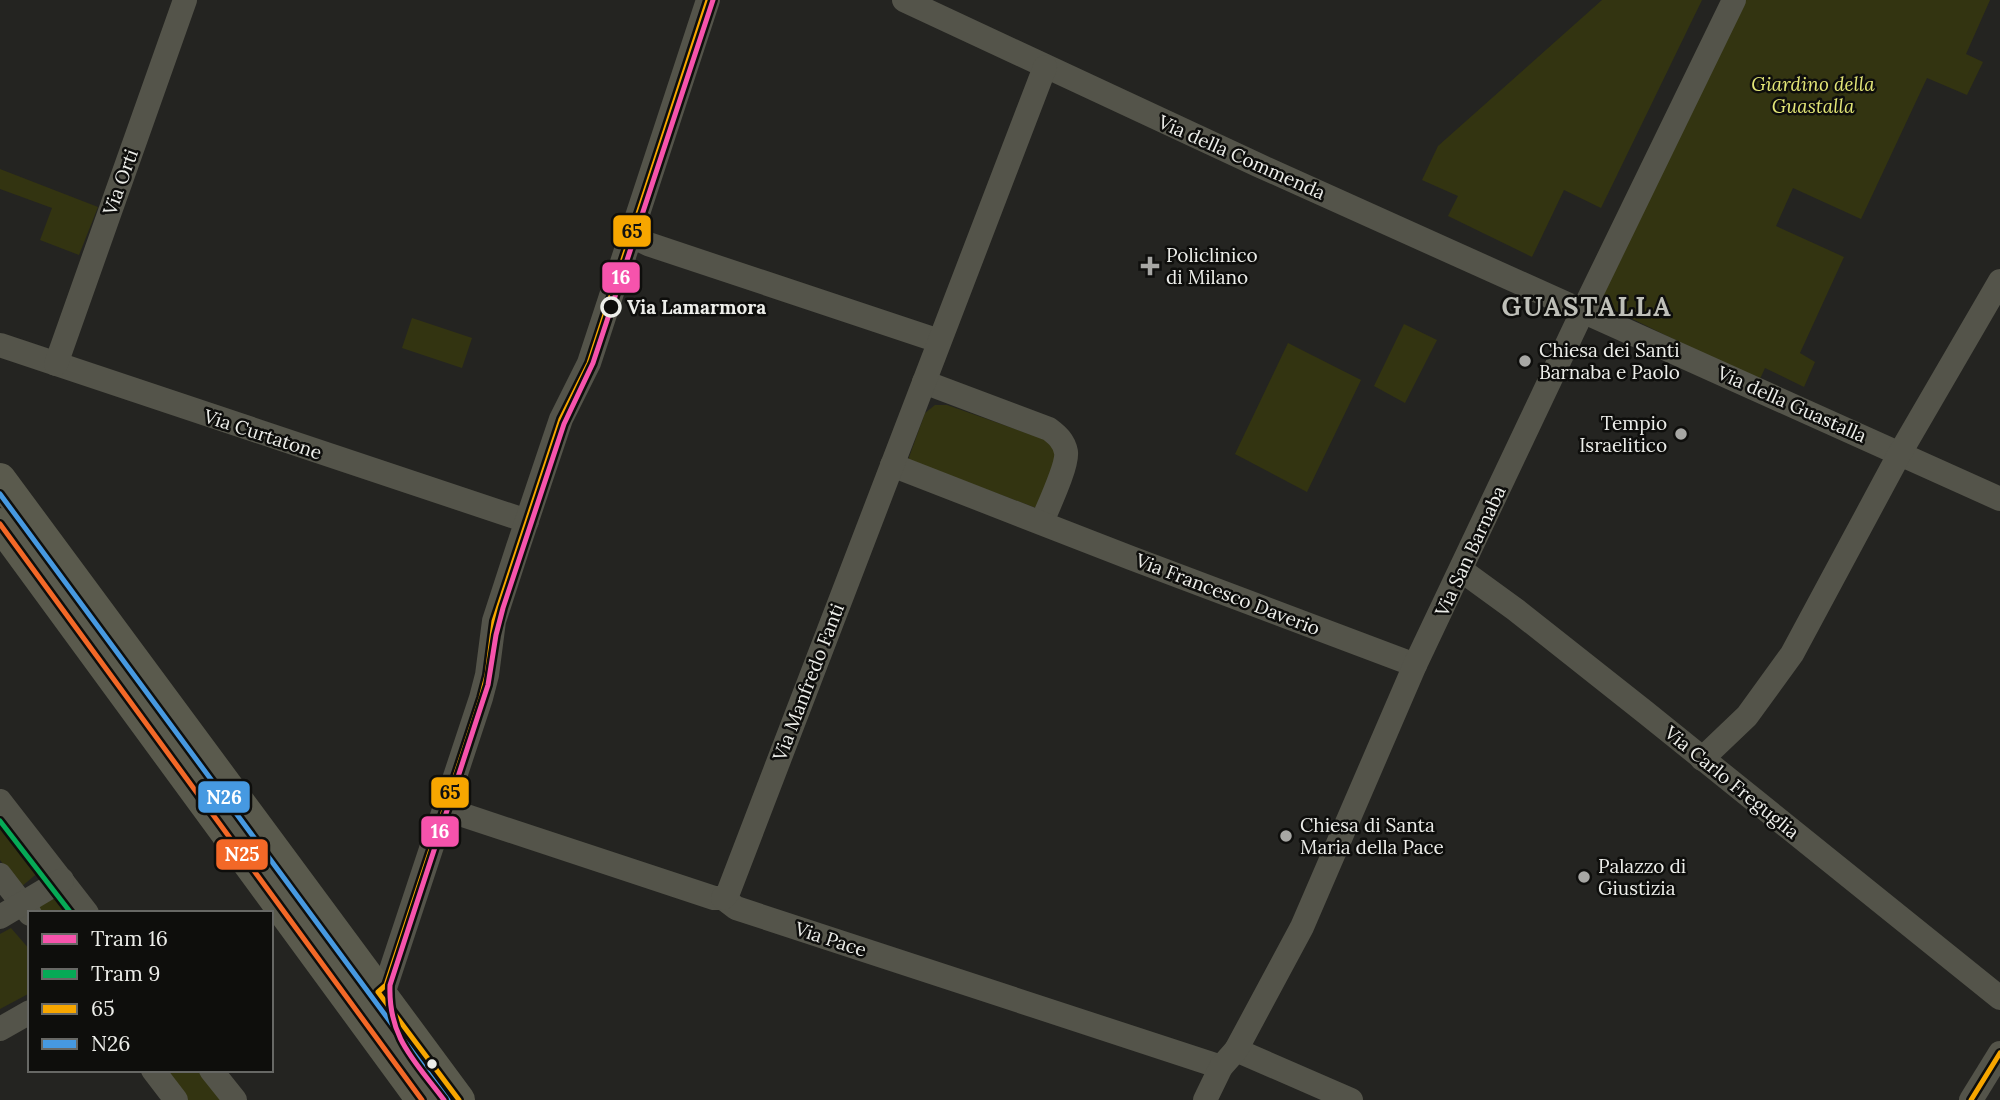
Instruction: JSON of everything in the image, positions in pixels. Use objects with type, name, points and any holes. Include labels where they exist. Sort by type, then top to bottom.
[{"type":"main road","points":[[0,479],[367,1000],[422,1100]]},
{"type":"main road","points":[[0,524],[367,1000],[459,1100]]},
{"type":"street","name":"Via Orti","points":[[56,364],[185,0]]},
{"type":"street","points":[[367,1000],[386,985],[487,675],[494,621],[561,419],[589,363],[708,0]]},
{"type":"street","name":"Via della Commenda","points":[[904,0],[1583,312]]},
{"type":"street","name":"Via San Barnaba","points":[[1205,1100],[1302,927],[1415,664],[1734,0]]},
{"type":"street","points":[[1042,522],[1064,465],[1066,454],[1058,435],[1049,429],[924,382],[1045,67]]},
{"type":"street","points":[[630,235],[661,248],[939,341]]},
{"type":"street","points":[[1702,759],[1747,716],[1792,654],[1900,453],[2000,281]]},
{"type":"street","name":"Via della Guastalla","points":[[1583,312],[2000,499]]},
{"type":"street","name":"Via Curtatone","points":[[0,345],[527,521]]},
{"type":"street","name":"Via Manfredo Fanti","points":[[723,898],[756,820],[924,382]]},
{"type":"street","name":"Via Francesco Daverio","points":[[892,465],[1415,664]]},
{"type":"street","name":"Via Carlo Freguglia","points":[[1461,570],[1516,610],[2000,998]]},
{"type":"street","points":[[0,801],[85,911]]},
{"type":"street","name":"Via Pace","points":[[444,811],[473,818],[714,898],[723,898],[736,908],[1228,1059],[1350,1100]]},
{"type":"street","points":[[0,875],[26,909]]},
{"type":"street","points":[[0,917],[26,909],[62,880]]},
{"type":"street","points":[[0,1029],[28,1013]]},
{"type":"street","points":[[1972,1100],[2000,1053]]},
{"type":"street","points":[[155,1072],[176,1100]]},
{"type":"street","points":[[213,1072],[235,1100]]},
{"type":"street","points":[[1972,1100],[1986,1100]]},
{"type":"green space","points":[[1602,0],[1702,0],[1601,208],[1564,190],[1532,257],[1448,216],[1458,196],[1422,180],[1438,146]]},
{"type":"green space","name":"Giardino della Guastalla","points":[[1744,0],[1990,0],[1966,54],[1983,62],[1967,95],[1927,78],[1861,219],[1793,188],[1776,226],[1844,257],[1800,353],[1815,362],[1804,387],[1765,368],[1759,381],[1610,308],[1603,294]]},
{"type":"green space","points":[[0,169],[98,207],[79,255],[40,240],[52,208],[0,189]]},
{"type":"green space","points":[[412,318],[472,338],[462,368],[402,348]]},
{"type":"green space","points":[[1404,324],[1437,340],[1405,403],[1374,386]]},
{"type":"green space","points":[[1288,343],[1361,380],[1307,492],[1235,454]]},
{"type":"green space","points":[[935,405],[947,405],[1049,441],[1059,456],[1039,509],[908,460],[925,413]]},
{"type":"green space","points":[[0,809],[46,866],[21,887],[0,860]]},
{"type":"green space","points":[[58,884],[78,911],[40,911],[34,903]]},
{"type":"green space","points":[[11,928],[28,948],[28,994],[0,1009],[0,934]]},
{"type":"green space","points":[[164,1072],[205,1072],[227,1100],[185,1100]]},
{"type":"tram line","name":"16","points":[[444,1100],[405,1048],[394,1020],[390,985],[488,685],[503,608],[564,424],[593,363],[713,0]]},
{"type":"tram line","name":"9","points":[[0,821],[69,911]]},
{"type":"transit line","name":"65","points":[[459,1100],[378,992],[386,985],[481,698],[494,621],[561,419],[589,363],[708,0]]},
{"type":"transit line","name":"N26","points":[[0,494],[448,1100]]},
{"type":"transit line","name":"N25","points":[[0,524],[422,1100]]},
{"type":"transit line","name":"65","points":[[1971,1100],[2000,1053]]},
{"type":"place","name":"Policlinico di Milano","points":[[1150,266]]},
{"type":"place","name":"Via Lamarmora","points":[[611,307]]},
{"type":"place","name":"Chiesa dei Santi Barnaba e Paolo","points":[[1525,361]]},
{"type":"place","name":"Tempio Israelitico","points":[[1681,434]]},
{"type":"place","name":"Chiesa di Santa Maria della Pace","points":[[1286,836]]},
{"type":"place","name":"Palazzo di Giustizia","points":[[1584,877]]},
{"type":"district","name":"GUASTALLA","points":[[1587,307]]}]
